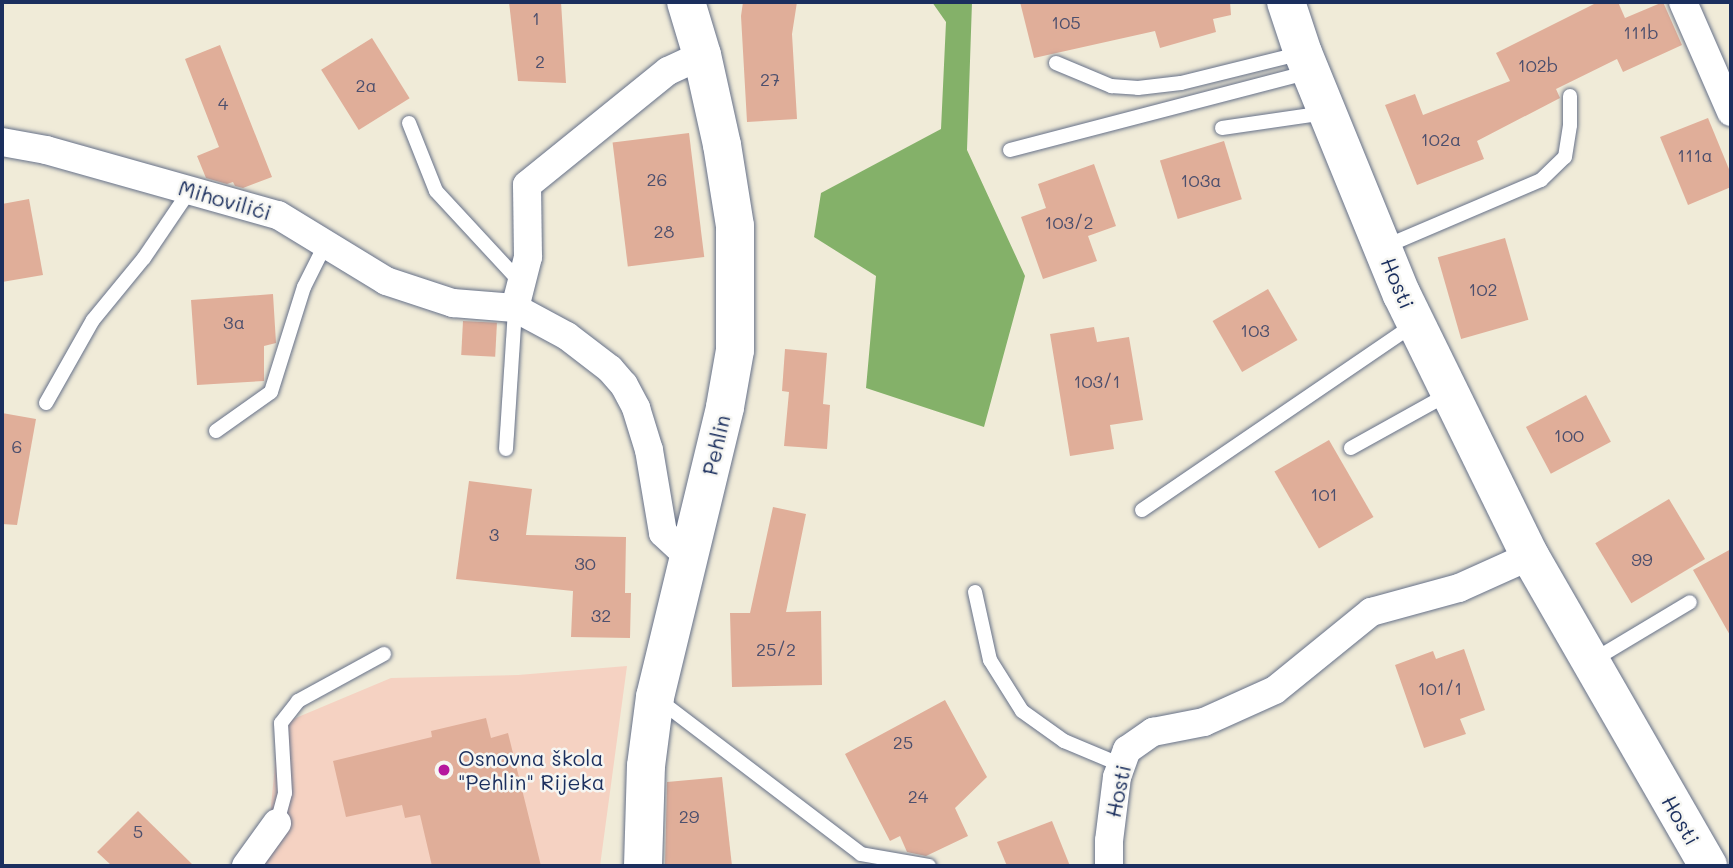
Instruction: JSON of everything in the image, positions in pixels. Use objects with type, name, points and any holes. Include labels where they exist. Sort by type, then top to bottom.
[{"type":"street","name":"Hosti","points":[[1286,2],[1327,113],[1383,248],[1450,393],[1530,556],[1708,866]]},
{"type":"street","points":[[1683,2],[1731,112]]},
{"type":"street","points":[[519,296],[528,257],[527,185],[668,71],[697,20]]},
{"type":"street","name":"Pehlin","points":[[643,866],[646,766],[655,698],[725,407],[735,350],[734,226],[722,145],[697,20]]},
{"type":"street","name":"Mihovilići","points":[[2,142],[46,150],[278,215],[386,281],[453,303],[519,296],[610,369],[624,385],[649,450],[663,533],[689,556]]},
{"type":"street","name":"Hosti","points":[[1110,866],[1108,841],[1117,777],[1127,750],[1153,732],[1204,722],[1275,690],[1371,612],[1459,588],[1530,556]]},
{"type":"street","points":[[246,866],[277,823]]},
{"type":"lane","points":[[1056,63],[1111,86],[1138,88],[1307,62]]},
{"type":"lane","points":[[1010,150],[1307,62]]},
{"type":"lane","points":[[1383,248],[1541,180],[1565,157],[1570,125],[1570,96]]},
{"type":"lane","points":[[1222,128],[1327,113]]},
{"type":"lane","points":[[409,122],[436,191],[519,296],[506,449]]},
{"type":"lane","points":[[46,403],[93,320],[144,258],[190,190]]},
{"type":"lane","points":[[216,431],[271,392],[304,287],[325,245]]},
{"type":"lane","points":[[1142,510],[1416,323]]},
{"type":"lane","points":[[1351,448],[1450,393]]},
{"type":"lane","points":[[975,592],[990,660],[1023,711],[1063,741],[1122,765]]},
{"type":"lane","points":[[1591,662],[1690,602]]},
{"type":"lane","points":[[277,823],[285,793],[281,723],[298,701],[384,654]]},
{"type":"lane","points":[[655,698],[861,854],[929,866]]},
{"type":"shaded area","name":"Osnovna škola \"Pehlin\" Rijeka","points":[[627,666],[600,866],[237,866],[270,816],[279,725],[391,678],[518,675]]},
{"type":"green space","points":[[932,2],[972,2],[967,150],[1025,276],[984,427],[866,388],[876,276],[814,237],[821,193],[941,129],[946,22]]},
{"type":"building","points":[[509,2],[561,2],[566,83],[518,81]]},
{"type":"building","points":[[743,2],[797,2],[792,34],[797,119],[747,122],[741,16]]},
{"type":"building","points":[[1020,2],[1230,2],[1231,15],[1213,19],[1216,32],[1160,48],[1155,31],[1034,58]]},
{"type":"building","points":[[1598,2],[1618,2],[1625,18],[1663,2],[1682,45],[1623,72],[1617,59],[1556,89],[1560,98],[1477,141],[1484,159],[1417,185],[1385,105],[1415,94],[1423,115],[1510,81],[1496,53]]},
{"type":"building","points":[[372,38],[410,98],[359,130],[321,70]]},
{"type":"building","points":[[220,45],[272,177],[243,188],[235,186],[233,182],[227,184],[206,178],[197,156],[219,147],[185,59]]},
{"type":"building","points":[[1708,118],[1731,174],[1731,187],[1688,205],[1660,137]]},
{"type":"building","points":[[689,133],[704,257],[628,266],[613,142]]},
{"type":"building","points":[[1224,141],[1242,199],[1178,219],[1160,161]]},
{"type":"building","points":[[1094,164],[1116,226],[1088,236],[1097,261],[1043,279],[1021,217],[1046,208],[1038,184]]},
{"type":"building","points":[[29,199],[43,275],[2,282],[2,204]]},
{"type":"building","points":[[1505,238],[1528,320],[1461,339],[1438,257]]},
{"type":"building","points":[[1268,289],[1298,340],[1242,372],[1213,321]]},
{"type":"building","points":[[273,294],[276,343],[264,346],[264,381],[197,385],[191,300]]},
{"type":"building","points":[[463,321],[497,323],[495,357],[461,355]]},
{"type":"building","points":[[1094,327],[1097,342],[1129,337],[1143,420],[1110,425],[1114,449],[1070,456],[1050,334]]},
{"type":"building","points":[[785,349],[827,353],[823,404],[830,405],[827,449],[784,446],[789,392],[782,391]]},
{"type":"building","points":[[1586,395],[1611,442],[1551,474],[1526,427]]},
{"type":"building","points":[[2,413],[36,419],[17,525],[2,524]]},
{"type":"building","points":[[1329,440],[1374,517],[1319,549],[1274,472]]},
{"type":"building","points":[[469,481],[532,489],[526,535],[626,537],[625,593],[631,593],[630,638],[571,637],[573,591],[456,579]]},
{"type":"building","points":[[1669,499],[1705,559],[1631,603],[1595,543]]},
{"type":"building","points":[[773,507],[806,514],[786,612],[821,611],[822,685],[732,687],[730,613],[750,613]]},
{"type":"building","points":[[1731,549],[1731,637],[1693,570]]},
{"type":"building","points":[[1464,649],[1485,710],[1460,719],[1466,734],[1424,748],[1395,665],[1433,651],[1436,659]]},
{"type":"building","points":[[945,700],[987,777],[955,808],[968,836],[926,856],[907,852],[900,836],[890,841],[845,754]]},
{"type":"building","points":[[486,718],[491,738],[508,733],[541,866],[432,866],[420,815],[405,818],[402,805],[346,817],[333,761],[432,737],[431,731]]},
{"type":"building","points":[[722,777],[732,866],[665,866],[667,782]]},
{"type":"building","points":[[138,811],[194,866],[112,866],[97,852]]},
{"type":"building","points":[[1052,821],[1070,866],[1007,866],[997,842]]},
{"type":"place","name":"Osnovna škola \"Pehlin\" Rijeka","points":[[444,770]]}]
